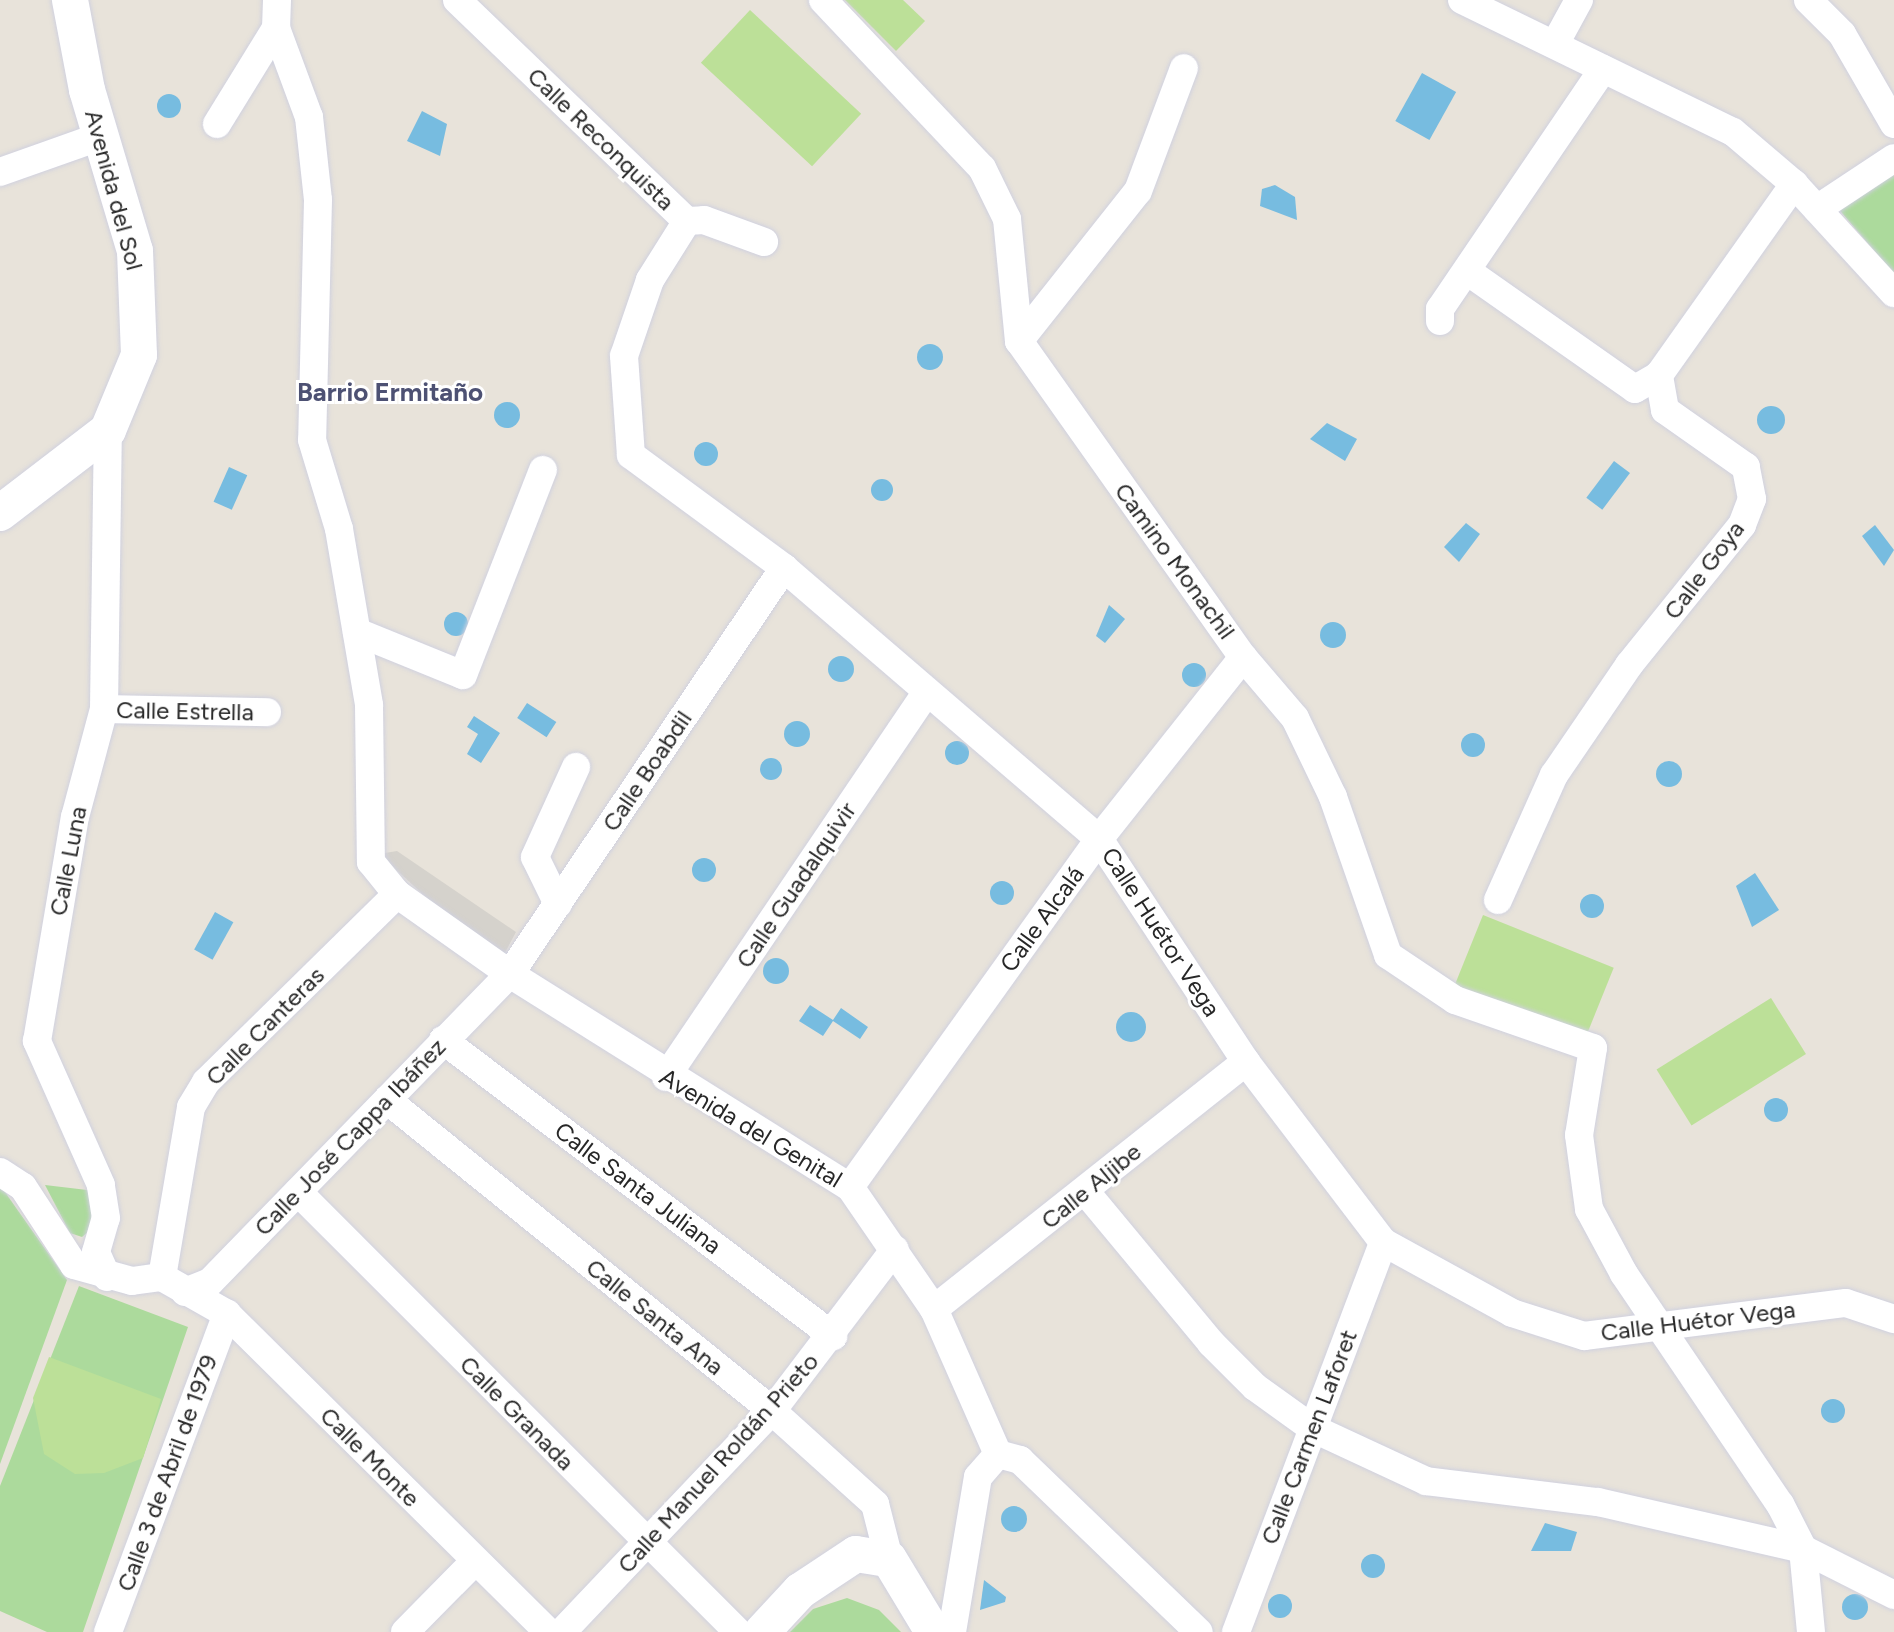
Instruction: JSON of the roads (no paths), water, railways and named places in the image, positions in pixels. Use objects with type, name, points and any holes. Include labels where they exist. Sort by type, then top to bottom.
[{"type":"street","name":"Avenida del Sol","points":[[70,0],[99,137],[135,251],[143,312],[139,355],[108,430]]},
{"type":"street","name":"Calle Reconquista","points":[[457,0],[687,221],[704,220],[764,242]]},
{"type":"street","name":"Camino Monachil","points":[[823,0],[982,168],[1007,219],[1019,341],[1243,657],[1295,718],[1321,771],[1388,955],[1455,1000],[1593,1048],[1579,1135],[1589,1209],[1657,1325]]},
{"type":"street","points":[[1462,0],[1733,132],[1794,184],[1894,293]]},
{"type":"street","points":[[1555,44],[1579,0]]},
{"type":"street","points":[[1808,0],[1848,44],[1894,124]]},
{"type":"street","points":[[217,124],[276,14]]},
{"type":"street","points":[[276,14],[309,117],[318,200],[312,440],[339,529],[357,632],[463,675],[543,470]]},
{"type":"street","points":[[1019,341],[1138,191],[1184,68]]},
{"type":"street","points":[[1440,321],[1440,309],[1603,69]]},
{"type":"street","points":[[0,172],[99,137]]},
{"type":"street","points":[[1817,209],[1894,158]]},
{"type":"street","points":[[1467,271],[1635,389],[1659,375],[1794,184]]},
{"type":"street","name":"Calle Huétor Vega","points":[[687,221],[650,280],[624,356],[631,455],[784,568],[1099,839],[1246,1062],[1383,1242],[1512,1313],[1584,1336],[1846,1303],[1894,1319]]},
{"type":"street","name":"Calle Goya","points":[[1498,900],[1554,775],[1629,665],[1742,525],[1752,499],[1746,467],[1665,410],[1659,375]]},
{"type":"street","points":[[0,513],[108,430]]},
{"type":"street","name":"Calle Luna","points":[[107,1277],[96,1252],[106,1218],[101,1185],[37,1041],[75,817],[104,709],[108,430]]},
{"type":"street","name":"Calle Boabdil","points":[[510,974],[784,568]]},
{"type":"street","name":"Avenida del Genital","points":[[357,632],[369,705],[371,862],[397,894],[510,974],[666,1077],[850,1187],[934,1309],[998,1454]]},
{"type":"street","name":"Calle Alcalá","points":[[850,1187],[1099,839],[1243,657]]},
{"type":"street","name":"Calle Guadalquivir","points":[[666,1077],[927,692]]},
{"type":"street","name":"Calle Estrella","points":[[104,709],[267,712]]},
{"type":"street","points":[[558,904],[535,857],[576,767]]},
{"type":"street","name":"Calle Canteras","points":[[173,1285],[191,1107],[206,1082],[397,894]]},
{"type":"street","name":"Calle José Cappa Ibáñez","points":[[173,1285],[210,1282],[510,974]]},
{"type":"street","name":"Calle Santa Juliana","points":[[443,1040],[833,1336]]},
{"type":"street","name":"Calle Aljibe","points":[[934,1309],[1246,1062]]},
{"type":"street","name":"Calle Santa Ana","points":[[387,1100],[772,1411],[875,1504],[889,1559]]},
{"type":"street","points":[[0,1172],[23,1187],[74,1265],[107,1277],[173,1285]]},
{"type":"street","points":[[1085,1191],[1211,1343],[1255,1387],[1312,1428],[1426,1481],[1598,1502],[1803,1549],[1894,1595]]},
{"type":"street","name":"Calle Granada","points":[[298,1192],[646,1544],[738,1632]]},
{"type":"street","name":"Calle Carmen Laforet","points":[[1236,1632],[1383,1242]]},
{"type":"street","name":"Calle Manuel Roldán Prieto","points":[[562,1632],[772,1411],[833,1336],[895,1249]]},
{"type":"street","name":"Calle Monte","points":[[173,1285],[227,1314],[548,1632]]},
{"type":"street","name":"Calle 3 de Abril de 1979","points":[[108,1632],[227,1314]]},
{"type":"street","points":[[1657,1325],[1803,1549],[1811,1632]]},
{"type":"street","points":[[952,1632],[978,1477],[998,1454],[1020,1460],[1199,1632]]},
{"type":"street","points":[[762,1632],[800,1591],[856,1554],[889,1559],[933,1632]]},
{"type":"street","points":[[405,1632],[475,1561]]},
{"type":"water","points":[[1422,73],[1456,92],[1429,140],[1395,121]]},
{"type":"water","points":[[169,94],[178,97],[181,106],[178,115],[169,118],[160,115],[157,106],[160,97]]},
{"type":"water","points":[[422,111],[447,124],[440,156],[407,141]]},
{"type":"water","points":[[1275,185],[1295,197],[1297,220],[1260,206],[1262,189]]},
{"type":"water","points":[[930,344],[939,348],[943,357],[939,366],[930,370],[921,366],[917,357],[921,348]]},
{"type":"water","points":[[507,402],[516,406],[520,415],[516,424],[507,428],[498,424],[494,415],[498,406]]},
{"type":"water","points":[[1771,406],[1781,410],[1785,420],[1781,430],[1771,434],[1761,430],[1757,420],[1761,410]]},
{"type":"water","points":[[1327,423],[1357,439],[1345,461],[1310,439]]},
{"type":"water","points":[[706,442],[717,449],[718,454],[711,465],[706,466],[695,459],[694,454],[701,443]]},
{"type":"water","points":[[1614,461],[1630,473],[1602,510],[1586,498]]},
{"type":"water","points":[[229,467],[247,475],[232,510],[214,502]]},
{"type":"water","points":[[882,479],[890,482],[893,490],[890,498],[882,501],[874,498],[871,490],[874,482]]},
{"type":"water","points":[[1466,523],[1480,534],[1459,562],[1444,547]]},
{"type":"water","points":[[1875,525],[1894,550],[1884,566],[1862,536]]},
{"type":"water","points":[[1109,605],[1125,619],[1105,643],[1096,636]]},
{"type":"water","points":[[456,612],[465,615],[468,624],[465,633],[456,636],[447,633],[444,624],[447,615]]},
{"type":"water","points":[[1333,622],[1343,625],[1346,635],[1343,645],[1333,648],[1323,645],[1320,635],[1323,625]]},
{"type":"water","points":[[841,656],[850,660],[854,669],[850,678],[841,682],[832,678],[828,669],[832,660]]},
{"type":"water","points":[[1194,663],[1202,667],[1206,675],[1202,683],[1194,687],[1186,683],[1182,675],[1186,667]]},
{"type":"water","points":[[527,703],[556,722],[547,737],[517,718]]},
{"type":"water","points":[[474,716],[500,733],[481,763],[467,754],[478,734],[467,727]]},
{"type":"water","points":[[797,721],[806,725],[810,734],[806,743],[797,747],[788,743],[784,734],[788,725]]},
{"type":"water","points":[[1473,733],[1481,737],[1485,745],[1481,753],[1473,757],[1465,753],[1461,745],[1465,737]]},
{"type":"water","points":[[957,741],[965,745],[969,753],[965,761],[957,765],[949,761],[945,753],[949,745]]},
{"type":"water","points":[[771,758],[779,761],[782,769],[779,777],[771,780],[763,777],[760,769],[763,761]]},
{"type":"water","points":[[1669,761],[1678,765],[1682,774],[1678,783],[1669,787],[1660,783],[1656,774],[1660,765]]},
{"type":"water","points":[[704,858],[713,861],[716,870],[713,879],[704,882],[695,879],[692,870],[695,861]]},
{"type":"water","points":[[1755,873],[1779,910],[1752,927],[1736,886]]},
{"type":"water","points":[[1002,881],[1013,888],[1014,893],[1007,904],[1002,905],[991,898],[990,893],[997,882]]},
{"type":"water","points":[[1592,894],[1601,897],[1604,906],[1601,915],[1592,918],[1583,915],[1580,906],[1583,897]]},
{"type":"water","points":[[215,912],[233,922],[213,960],[194,950]]},
{"type":"water","points":[[776,958],[785,962],[789,971],[785,980],[776,984],[767,980],[763,971],[767,962]]},
{"type":"water","points":[[810,1005],[833,1020],[841,1008],[868,1027],[860,1039],[833,1021],[823,1036],[799,1021]]},
{"type":"water","points":[[1131,1012],[1141,1017],[1146,1027],[1141,1037],[1131,1042],[1121,1037],[1116,1027],[1121,1017]]},
{"type":"water","points":[[1776,1098],[1785,1101],[1788,1110],[1785,1119],[1776,1122],[1767,1119],[1764,1110],[1767,1101]]},
{"type":"water","points":[[1833,1399],[1844,1406],[1845,1411],[1838,1422],[1833,1423],[1822,1416],[1821,1411],[1828,1400]]},
{"type":"water","points":[[1014,1506],[1023,1510],[1027,1519],[1023,1528],[1014,1532],[1005,1528],[1001,1519],[1005,1510]]},
{"type":"water","points":[[1545,1523],[1577,1532],[1571,1551],[1531,1551]]},
{"type":"water","points":[[1373,1554],[1384,1561],[1385,1566],[1378,1577],[1373,1578],[1362,1571],[1361,1566],[1368,1555]]},
{"type":"water","points":[[984,1580],[1006,1597],[1005,1602],[980,1610]]},
{"type":"water","points":[[1280,1594],[1289,1597],[1292,1606],[1289,1615],[1280,1618],[1271,1615],[1268,1606],[1271,1597]]},
{"type":"water","points":[[1855,1594],[1864,1598],[1868,1607],[1864,1616],[1855,1620],[1846,1616],[1842,1607],[1846,1598]]},
{"type":"district","name":"Barrio Ermitaño","points":[[390,393]]}]
